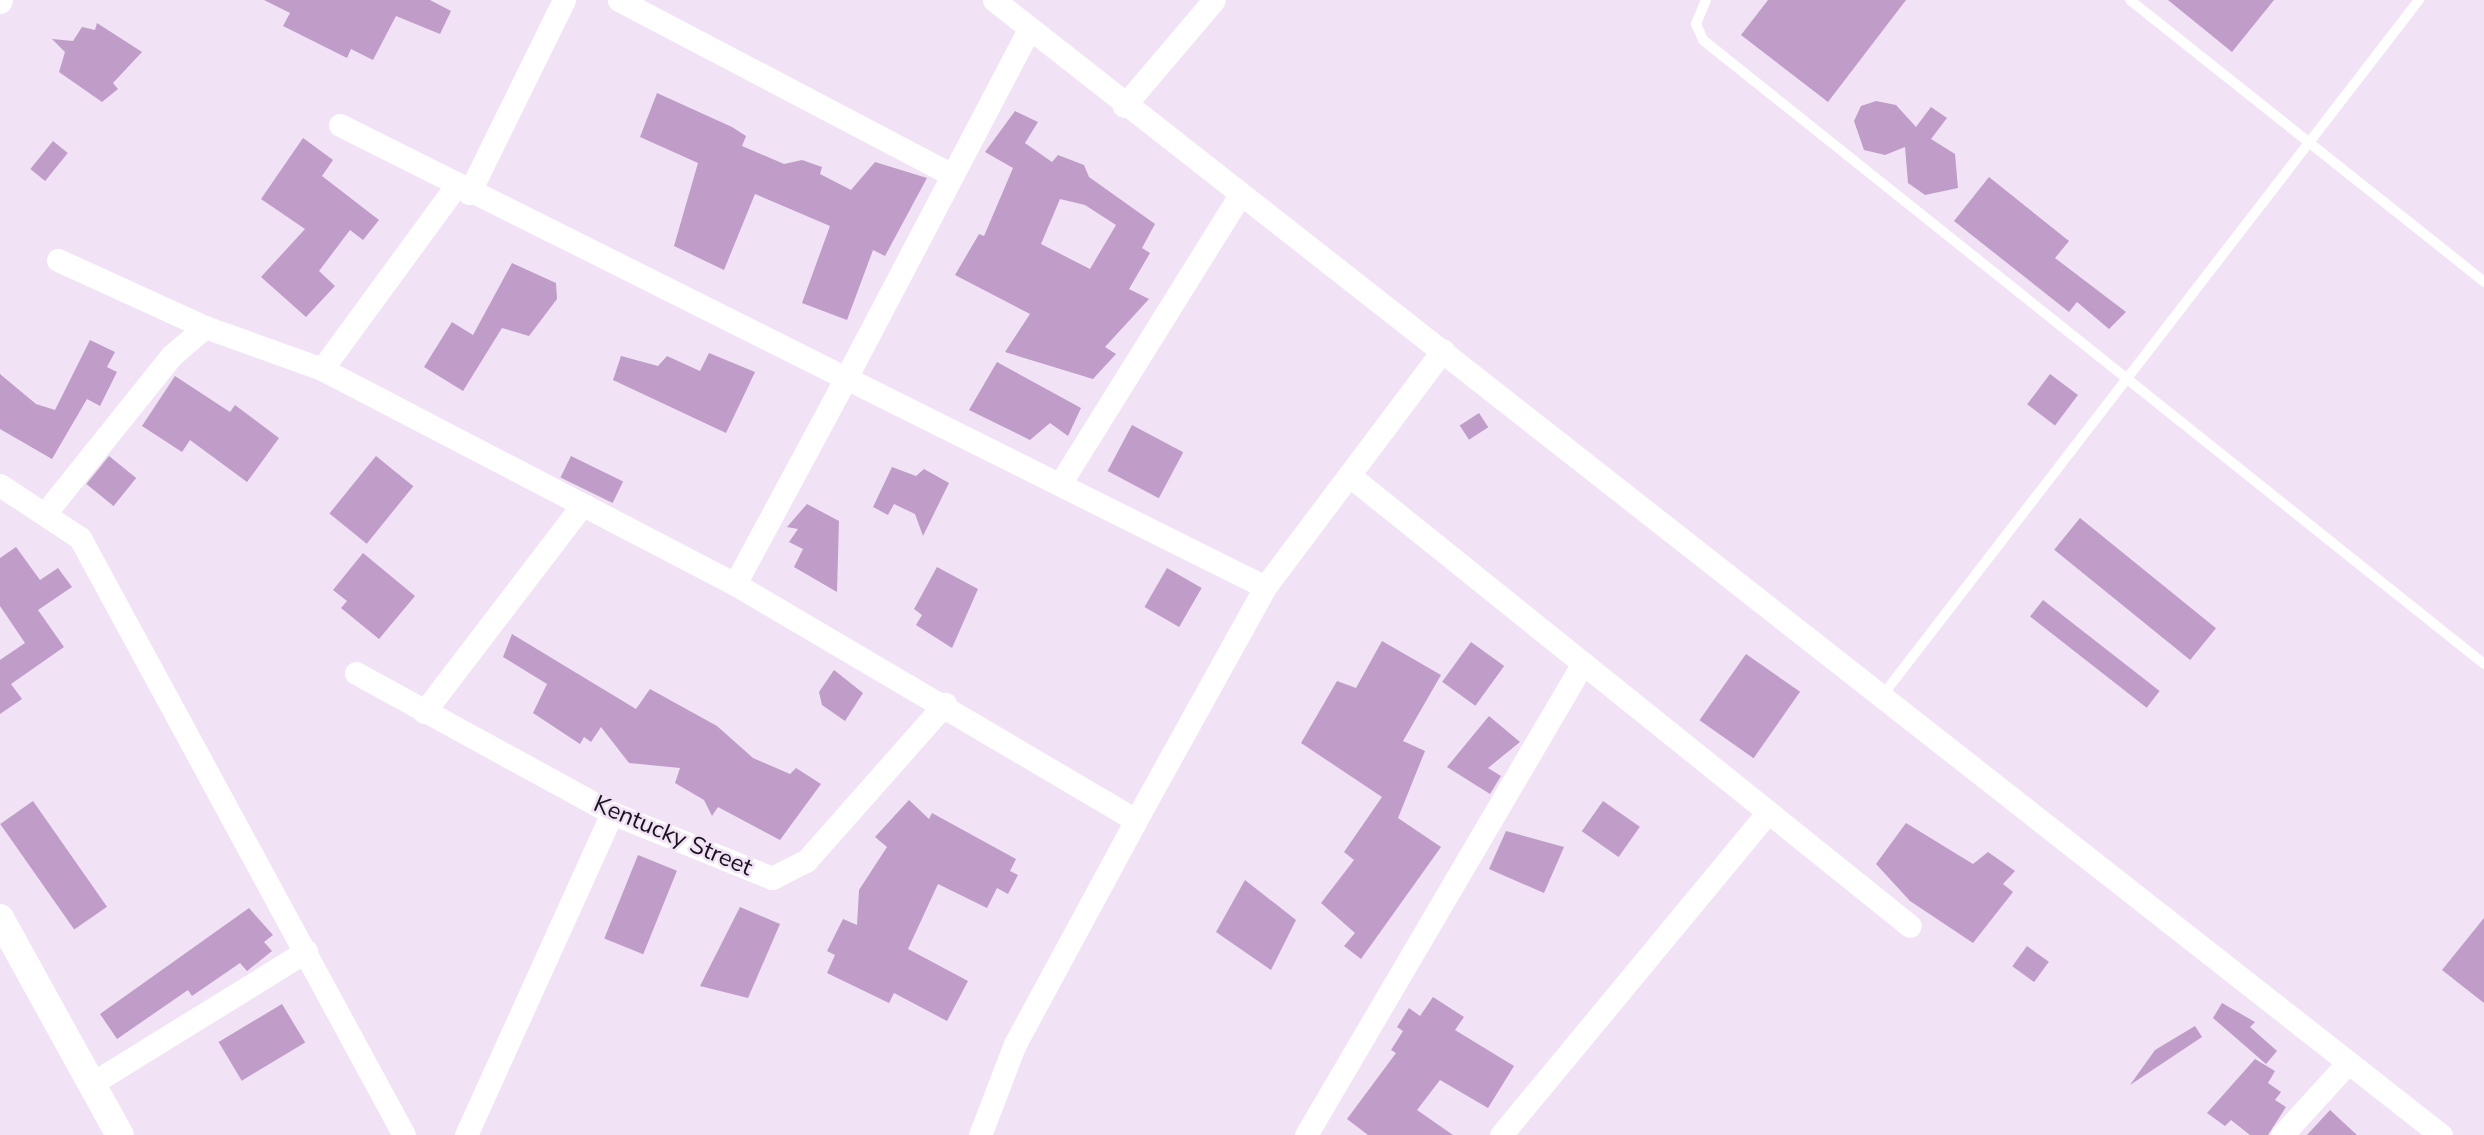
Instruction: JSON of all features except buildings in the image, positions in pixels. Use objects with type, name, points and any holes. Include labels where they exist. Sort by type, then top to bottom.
[{"type":"street","points":[[321,369],[462,190],[564,0]]},
{"type":"street","points":[[618,0],[950,174]]},
{"type":"street","points":[[994,0],[1124,106],[1443,350],[2346,1065],[2441,1135]]},
{"type":"street","points":[[1124,106],[1214,0]]},
{"type":"street","points":[[735,584],[846,378],[950,174],[1030,28]]},
{"type":"street","points":[[340,125],[462,190],[1265,587]]},
{"type":"street","points":[[1059,484],[1240,195]]},
{"type":"street","points":[[58,260],[205,327],[321,369],[580,508],[735,584],[945,704],[1136,820]]},
{"type":"street","points":[[47,511],[170,356],[205,327]]},
{"type":"street","points":[[980,1135],[1015,1044],[1265,587],[1443,350]]},
{"type":"street","points":[[1350,476],[1767,814],[1910,926]]},
{"type":"street","points":[[0,485],[47,511],[80,538],[404,1135]]},
{"type":"street","points":[[424,712],[580,508]]},
{"type":"street","points":[[1306,1135],[1583,663]]},
{"type":"street","name":"Kentucky Street","points":[[356,673],[612,813],[772,878],[806,861],[945,704]]},
{"type":"street","points":[[466,1135],[612,813]]},
{"type":"street","points":[[1501,1135],[1767,814]]},
{"type":"street","points":[[0,918],[120,1135]]},
{"type":"street","points":[[91,1084],[306,951]]},
{"type":"street","points":[[2282,1135],[2346,1065]]},
{"type":"lane","points":[[1706,0],[1696,24],[1703,40],[2484,664]]},
{"type":"lane","points":[[2130,0],[2484,282]]},
{"type":"lane","points":[[1881,697],[2418,0]]}]
